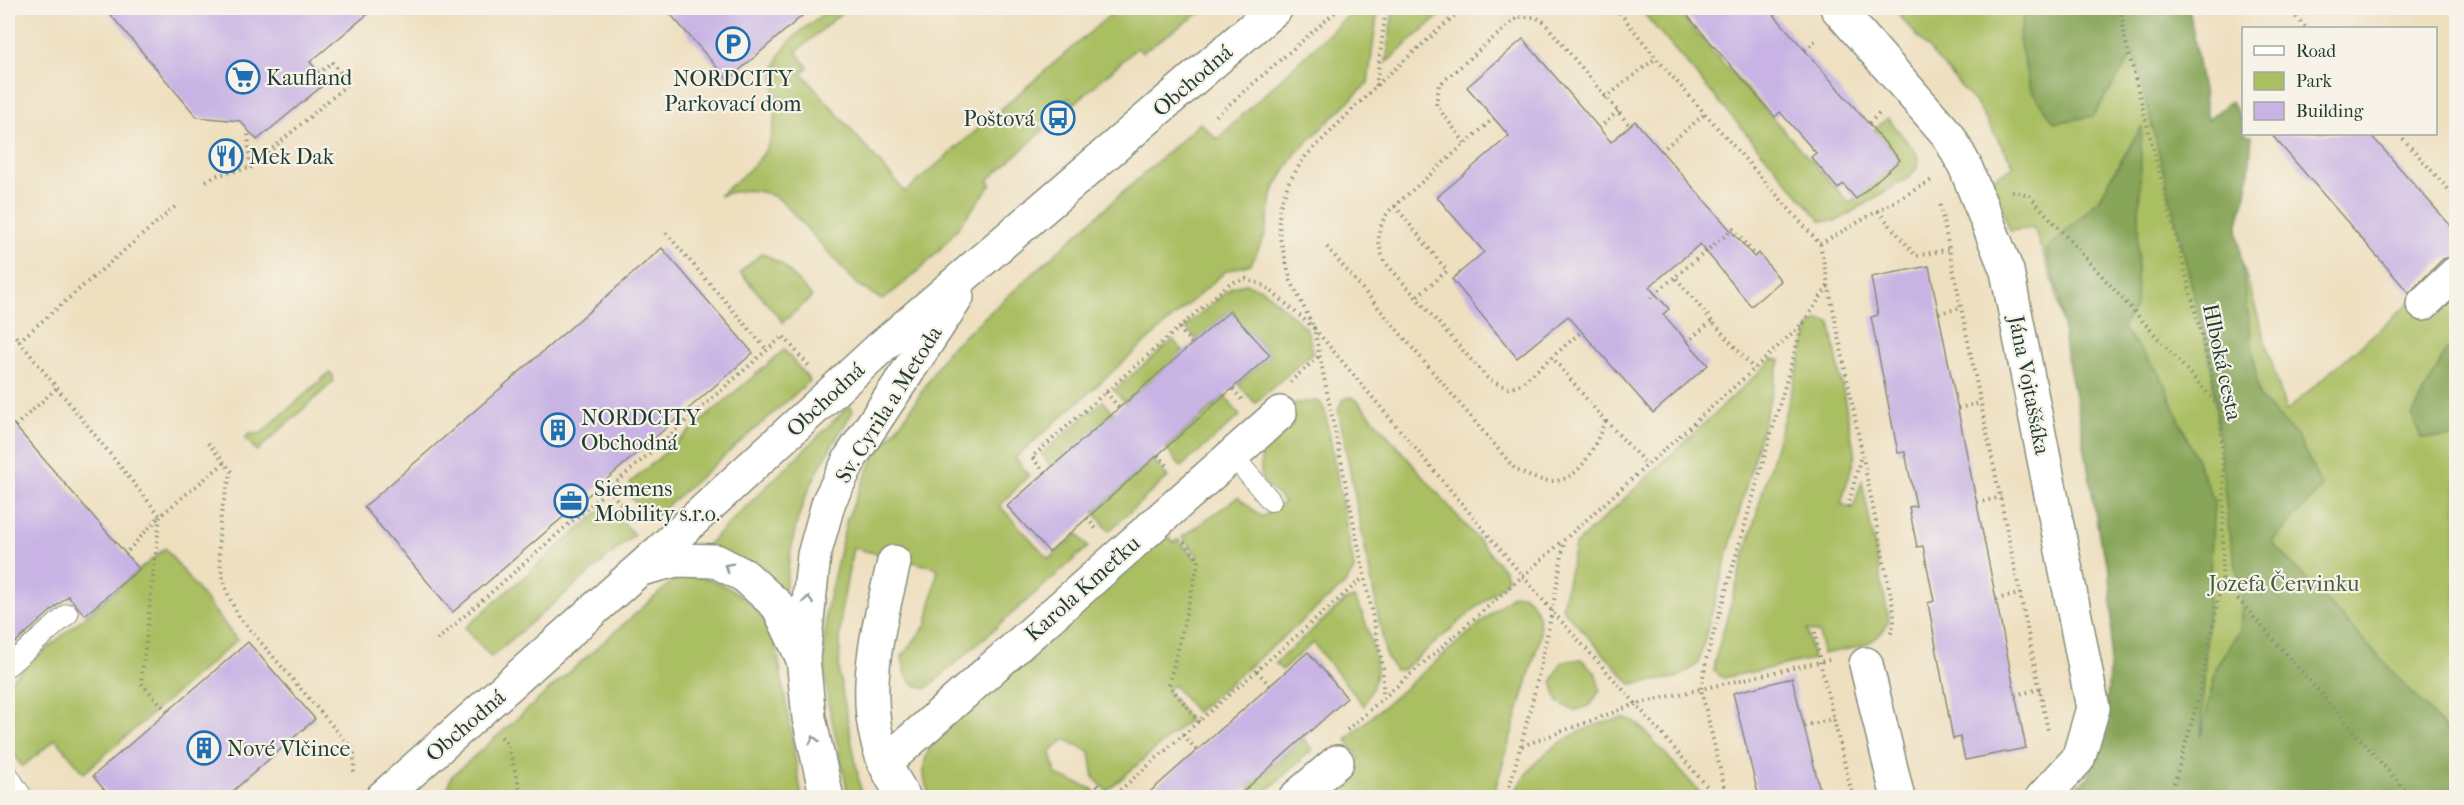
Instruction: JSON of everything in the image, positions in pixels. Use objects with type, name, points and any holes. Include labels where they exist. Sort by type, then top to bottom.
[{"type":"street","name":"Obchodná","points":[[381,798],[650,560],[880,348],[1276,8]]},
{"type":"street","name":"Jána Vojtaššáka","points":[[1829,21],[1948,135],[1965,166],[2007,271],[2093,708],[2078,759],[2048,791]]},
{"type":"street","name":"Sv. Cyrila a Metoda","points":[[827,798],[809,718],[803,658],[814,555],[829,501],[851,457],[978,265]]},
{"type":"street","points":[[2422,304],[2457,273]]},
{"type":"street","name":"Karola Kmeťku","points":[[885,763],[1280,413]]},
{"type":"street","name":"Sv. Cyrila a Metoda","points":[[650,560],[716,561],[745,576],[778,606],[803,658]]},
{"type":"street","points":[[894,562],[876,641],[870,694],[878,740],[885,763],[904,798]]},
{"type":"street","points":[[1863,655],[1898,798]]},
{"type":"street","points":[[1301,796],[1339,748]]},
{"type":"street","points":[[420,765],[420,798]]},
{"type":"lane","points":[[1233,456],[1271,501]]},
{"type":"lane","points":[[8,666],[68,614]]},
{"type":"lane","points":[[8,775],[23,798]]},
{"type":"path","points":[[1216,116],[1340,8]]},
{"type":"path","points":[[1376,86],[1386,8]]},
{"type":"path","points":[[1463,8],[1376,86],[1304,158],[1289,182],[1279,209],[1280,238],[1291,281],[1314,328],[1553,612],[1717,798]]},
{"type":"path","points":[[1521,746],[1636,704],[1820,662],[1863,655],[1894,626],[1894,612],[1821,244],[1656,58],[1616,8]]},
{"type":"path","name":"Hlboká cesta","points":[[2121,8],[2125,39],[2220,407],[2223,494],[2222,581],[2197,704],[2170,798]]},
{"type":"path","points":[[2288,8],[2305,27]]},
{"type":"path","points":[[1465,143],[1436,105],[1439,85],[1518,16],[1535,17],[1543,21],[1630,126]]},
{"type":"path","points":[[1805,50],[1829,21]]},
{"type":"path","points":[[1605,98],[1656,58]]},
{"type":"path","points":[[206,181],[218,175],[250,168],[349,83],[332,62],[319,73]]},
{"type":"path","points":[[1869,123],[1886,108]]},
{"type":"path","points":[[1599,128],[1618,111]]},
{"type":"path","points":[[1661,151],[1706,113]]},
{"type":"path","points":[[1494,118],[1395,206],[1381,222],[1378,247],[1384,261],[1489,380],[1508,388],[1521,384],[1582,332]]},
{"type":"path","points":[[248,131],[250,168]]},
{"type":"path","points":[[2401,135],[2457,198]]},
{"type":"path","points":[[1821,244],[1935,179],[1965,166],[1983,184],[2029,195],[2220,407]]},
{"type":"path","points":[[1931,169],[1937,190]]},
{"type":"path","points":[[1940,202],[2054,756],[2048,791]]},
{"type":"path","points":[[19,341],[177,206]]},
{"type":"path","points":[[1395,206],[1447,272],[1416,297]]},
{"type":"path","points":[[1878,211],[1916,256],[1950,249]]},
{"type":"path","points":[[1650,298],[1732,229],[1756,256]]},
{"type":"path","points":[[666,233],[767,350]]},
{"type":"path","points":[[1326,247],[1515,469],[1538,481],[1552,481],[1571,474],[1592,455],[1605,421]]},
{"type":"path","points":[[1676,277],[1754,369]]},
{"type":"path","points":[[1339,748],[1646,464],[1803,323],[1828,286]]},
{"type":"path","points":[[1939,313],[1961,308]]},
{"type":"path","points":[[1688,342],[1712,321]]},
{"type":"path","points":[[1727,798],[1701,689],[1706,660],[1803,323]]},
{"type":"path","points":[[8,327],[160,516],[141,683],[167,711]]},
{"type":"path","points":[[1179,328],[1192,344]]},
{"type":"path","points":[[437,640],[783,336],[813,371]]},
{"type":"path","points":[[1552,357],[1605,421],[1646,464]]},
{"type":"path","points":[[15,426],[58,387]]},
{"type":"path","points":[[1106,392],[1119,408]]},
{"type":"path","points":[[1958,408],[1981,404]]},
{"type":"path","points":[[208,443],[232,472],[219,513],[217,538],[223,582],[230,601],[240,618],[354,751],[354,772]]},
{"type":"path","points":[[1848,507],[1862,451]]},
{"type":"path","points":[[125,554],[160,516],[224,463]]},
{"type":"path","points":[[608,489],[650,560]]},
{"type":"path","points":[[1977,503],[2001,497]]},
{"type":"path","points":[[1161,517],[1199,560],[1169,685],[1199,722]]},
{"type":"path","points":[[1506,798],[1521,746],[1553,612],[1564,540]]},
{"type":"path","points":[[1097,785],[1109,798],[1364,576]]},
{"type":"path","points":[[2222,581],[2412,798]]},
{"type":"path","points":[[1996,599],[2020,594]]},
{"type":"path","points":[[1815,632],[1820,662],[1853,798]]},
{"type":"path","points":[[1257,671],[1270,686]]},
{"type":"path","points":[[2015,695],[2040,689]]},
{"type":"path","points":[[1804,726],[1834,719]]},
{"type":"path","points":[[500,735],[507,743],[523,798]]},
{"type":"path","points":[[1183,735],[1197,750]]},
{"type":"green space","points":[[830,8],[847,8],[796,52],[808,67],[802,73],[905,192],[1118,8],[1207,8],[1142,52],[1137,48],[1074,104],[1068,98],[1039,124],[1044,130],[988,180],[991,184],[942,247],[915,274],[882,300],[858,285],[781,200],[766,193],[751,190],[719,196],[754,164],[768,144],[773,132],[775,116],[775,70],[784,48],[796,35]]},
{"type":"green space","points":[[1356,8],[1378,8],[1368,83],[1296,153],[1273,191],[1265,235],[1251,264],[1226,271],[1015,458],[1029,475],[1000,506],[1049,559],[1078,534],[1088,547],[926,689],[908,678],[902,656],[927,624],[938,568],[853,548],[841,612],[839,674],[862,797],[849,798],[828,702],[824,661],[826,611],[847,519],[872,461],[909,412],[947,351],[1200,123],[1217,139]]},
{"type":"green space","points":[[1396,8],[1448,8],[1386,63],[1393,11]]},
{"type":"green space","points":[[1639,8],[1674,8],[1849,203],[1900,160],[1874,130],[1888,118],[1916,153],[1919,160],[1917,168],[1908,178],[1837,221],[1821,221]]},
{"type":"green space","name":"Jozefa Červinku","points":[[1893,8],[2177,8],[2190,87],[2286,411],[2414,299],[2456,288],[2456,797],[2088,797],[2120,664],[2110,570],[2083,419],[2055,288],[2034,228],[2010,231],[1991,180],[2014,166],[1977,105]]},
{"type":"green space","points":[[2025,8],[2189,8],[2208,120],[2231,101],[2242,120],[2242,135],[2252,136],[2248,184],[2237,228],[2259,397],[2298,437],[2322,487],[2272,542],[2456,740],[2456,797],[2064,797],[2089,776],[2100,736],[2107,705],[2112,617],[2110,570],[2100,541],[2080,420],[2065,347],[2060,297],[2046,251],[2098,200],[2142,126],[2136,306],[2122,328],[2160,374],[2214,501],[2201,736],[2217,665],[2240,630],[2242,594],[2229,532],[2211,364],[2134,52],[2093,116],[2055,123],[2030,89],[2019,39]]},
{"type":"green space","points":[[762,253],[783,265],[812,297],[783,322],[740,272]]},
{"type":"green space","points":[[1246,284],[1262,289],[1307,329],[1313,352],[1255,403],[1238,384],[1270,355],[1230,311],[1197,340],[1185,327],[1232,287]]},
{"type":"green space","points":[[1818,320],[1830,322],[1855,455],[1841,504],[1853,508],[1862,481],[1889,621],[1877,637],[1862,646],[1823,654],[1819,633],[1807,630],[1813,659],[1723,678],[1714,671],[1714,663],[1806,340],[1810,327]]},
{"type":"green space","points":[[1173,340],[1184,352],[1125,403],[1114,390]]},
{"type":"green space","points":[[2456,347],[2456,437],[2421,438],[2412,416],[2447,349]]},
{"type":"green space","points":[[784,350],[810,381],[651,520],[629,495],[631,482]]},
{"type":"green space","points":[[1773,359],[1780,360],[1778,369],[1698,664],[1677,678],[1631,684],[1562,608],[1575,545]]},
{"type":"green space","points":[[329,373],[333,375],[333,382],[257,451],[245,438],[251,433],[260,434]]},
{"type":"green space","points":[[1225,396],[1240,416],[1181,467],[1166,448]]},
{"type":"green space","points":[[1351,397],[1358,401],[1504,570],[1507,577],[1505,583],[1403,670],[1395,670],[1386,656],[1338,409],[1343,399]]},
{"type":"green space","points":[[1103,401],[1114,414],[1052,467],[1041,454]]},
{"type":"green space","points":[[1320,402],[1325,411],[1353,561],[1354,570],[1344,585],[1196,712],[1173,685],[1167,690],[1189,720],[1107,791],[1094,778],[1090,752],[1065,739],[1051,752],[1056,775],[1092,789],[1099,797],[931,797],[925,782],[924,768],[927,754],[934,740],[1165,534],[1174,543],[1178,539],[1195,558],[1198,555],[1182,537],[1238,497],[1262,517],[1284,502],[1261,479],[1261,452],[1293,424],[1280,405]]},
{"type":"green space","points":[[849,406],[853,411],[820,466],[800,512],[791,548],[784,597],[706,546]]},
{"type":"green space","points":[[1153,459],[1168,477],[1109,531],[1094,512]]},
{"type":"green space","points":[[613,510],[634,535],[491,657],[465,628],[599,512]]},
{"type":"green space","points":[[165,548],[237,640],[84,773],[56,739],[22,767],[8,745],[8,682]]},
{"type":"green space","points":[[682,575],[698,577],[726,586],[749,603],[768,626],[775,639],[802,797],[445,798],[451,777]]},
{"type":"green space","points":[[1522,594],[1532,603],[1538,614],[1539,641],[1493,797],[1324,798],[1360,759],[1346,739],[1513,595]]},
{"type":"green space","points":[[1354,598],[1367,626],[1376,671],[1373,686],[1364,706],[1313,643],[1282,670],[1275,663],[1345,601]]},
{"type":"green space","points":[[1581,659],[1595,672],[1600,690],[1591,705],[1574,711],[1558,702],[1552,681],[1562,662]]},
{"type":"green space","points":[[1622,718],[1634,721],[1642,728],[1704,797],[1513,797],[1531,768],[1543,755],[1588,728]]},
{"type":"green space","points":[[1303,738],[1312,750],[1260,797],[1256,797],[1248,787]]},
{"type":"building","name":"Kaufland","points":[[105,8],[375,8],[310,62],[327,82],[257,140],[240,121],[197,117]]},
{"type":"building","name":"NORDCITY Parkovací dom","points":[[665,8],[811,8],[728,80]]},
{"type":"building","points":[[1681,8],[1768,8],[1900,160],[1856,199],[1843,184],[1838,189],[1811,157],[1816,153],[1780,112],[1775,117]]},
{"type":"building","points":[[1523,39],[1611,142],[1635,121],[1754,257],[1759,253],[1781,281],[1751,306],[1700,244],[1649,287],[1669,309],[1663,314],[1708,365],[1653,413],[1568,316],[1517,358],[1452,279],[1484,252],[1437,197],[1509,136],[1467,87]]},
{"type":"building","points":[[2272,135],[2371,135],[2457,233],[2457,255],[2443,259],[2409,293]]},
{"type":"building","name":"NORDCITY Obchodná","points":[[662,248],[753,353],[453,612],[364,507]]},
{"type":"building","points":[[1929,266],[2026,748],[1965,760],[1960,737],[1953,739],[1928,603],[1934,601],[1923,546],[1917,547],[1909,507],[1916,506],[1905,452],[1898,453],[1871,317],[1878,315],[1871,277]]},
{"type":"building","points":[[1230,311],[1270,355],[1049,552],[1007,506]]},
{"type":"building","points":[[8,418],[139,569],[85,615],[68,596],[8,649]]},
{"type":"building","name":"Nové Vlčince","points":[[248,642],[315,719],[225,798],[111,798],[93,776]]},
{"type":"building","points":[[1308,652],[1347,698],[1236,798],[1143,798]]},
{"type":"building","points":[[1792,678],[1822,798],[1759,798],[1733,693]]},
{"type":"place","name":"NORDCITY Parkovací dom","points":[[733,44]]},
{"type":"place","name":"Kaufland","points":[[243,77]]},
{"type":"place","name":"Poštová","points":[[1058,118]]},
{"type":"place","name":"Mek Dak","points":[[226,156]]},
{"type":"place","name":"NORDCITY Obchodná","points":[[558,430]]},
{"type":"place","name":"Siemens Mobility s.r.o.","points":[[571,501]]},
{"type":"place","name":"Nové Vlčince","points":[[204,748]]}]
